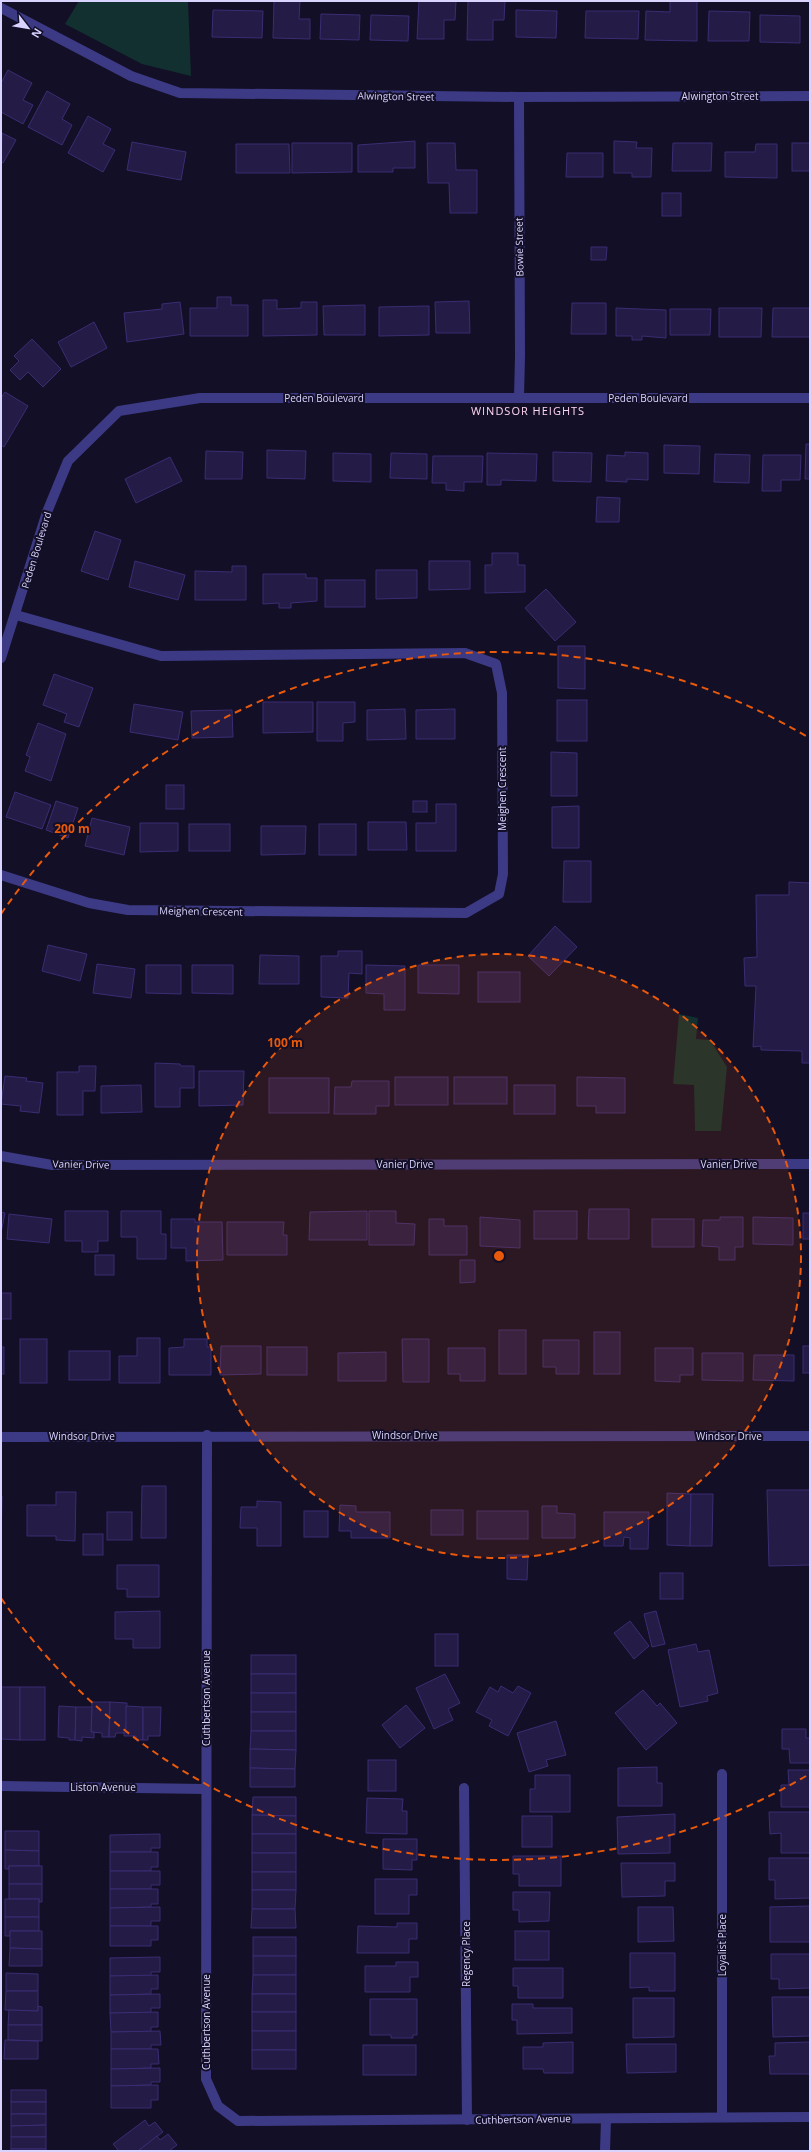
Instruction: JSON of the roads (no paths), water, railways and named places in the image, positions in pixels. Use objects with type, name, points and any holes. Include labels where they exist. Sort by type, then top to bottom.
[{"type":"street","name":"Alwington Street","points":[[1,8],[131,76],[180,93],[519,97],[810,96]]},
{"type":"street","name":"Bowie Street","points":[[519,97],[519,397]]},
{"type":"street","name":"Peden Boulevard","points":[[1,658],[16,615],[47,512],[68,461],[119,411],[200,398],[810,398]]},
{"type":"street","name":"Meighen Crescent","points":[[1,875],[89,903],[128,910],[466,913],[499,894],[503,874],[502,693],[496,664],[465,653],[161,656],[16,615]]},
{"type":"street","name":"Vanier Drive","points":[[1,1156],[52,1165],[810,1164]]},
{"type":"street","name":"Windsor Drive","points":[[1,1437],[207,1435],[810,1436]]},
{"type":"street","name":"Cuthbertson Avenue","points":[[207,1435],[205,1789],[206,2079],[218,2106],[238,2121],[810,2117]]},
{"type":"street","name":"Loyalist Place","points":[[722,1774],[722,2117]]},
{"type":"street","name":"Liston Avenue","points":[[1,1786],[205,1789]]},
{"type":"street","name":"Regency Place","points":[[464,1788],[467,2120]]},
{"type":"street","points":[[605,2151],[606,2119]]},
{"type":"district","name":"WINDSOR HEIGHTS","points":[[528,410]]}]
